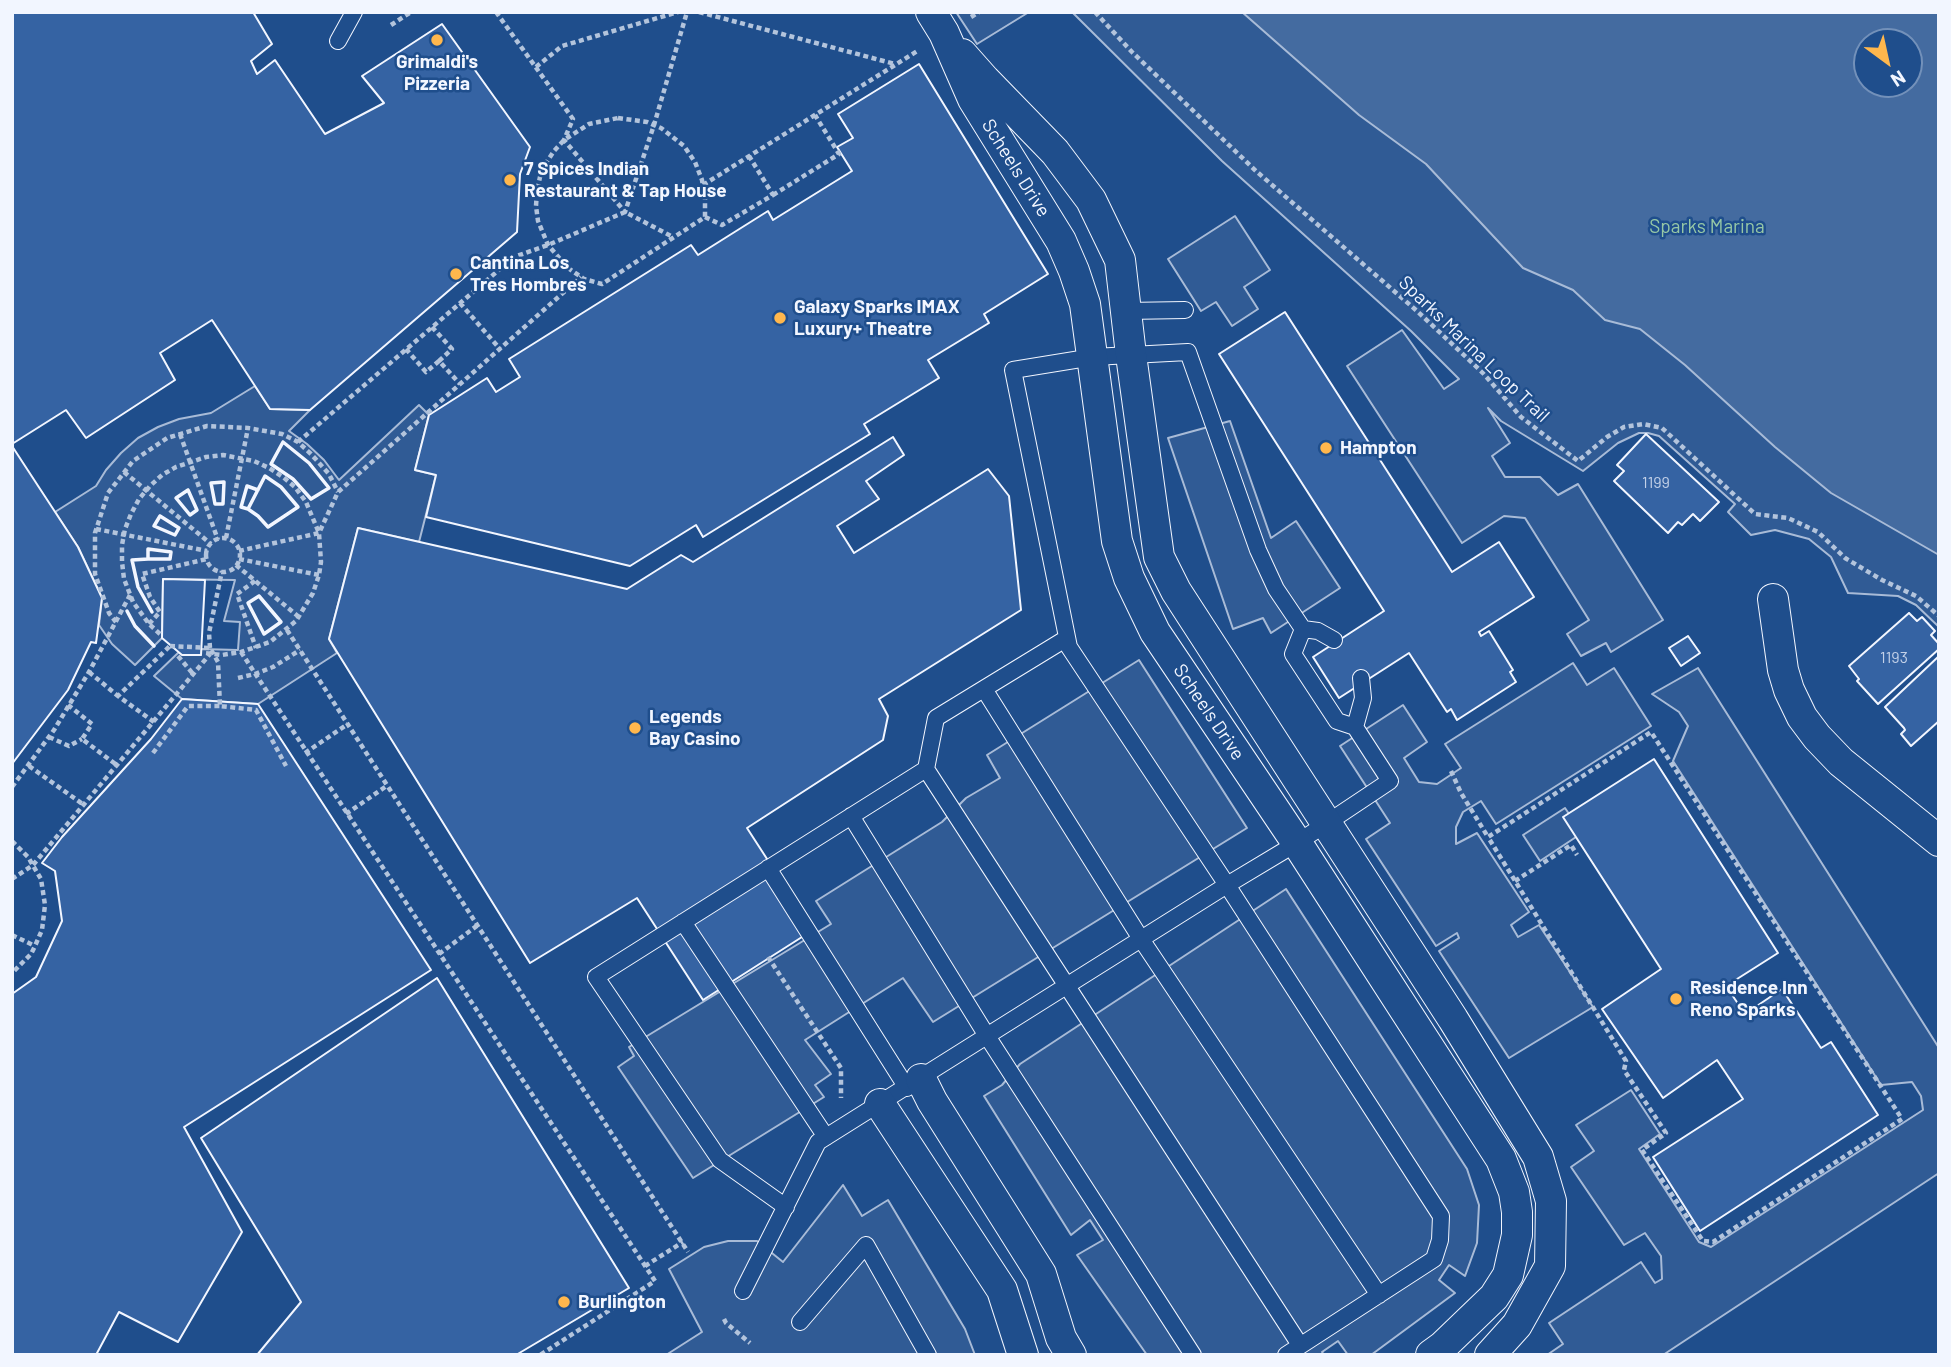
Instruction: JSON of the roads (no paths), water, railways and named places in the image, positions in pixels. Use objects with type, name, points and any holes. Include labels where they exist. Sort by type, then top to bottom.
[{"type":"street","points":[[938,23],[985,80],[1055,152],[1091,200],[1120,260],[1159,557],[1176,591],[1453,1019],[1538,1157],[1551,1201],[1550,1266],[1517,1325],[1490,1355]]},
{"type":"street","name":"Scheels Drive","points":[[938,23],[973,99],[1061,241],[1085,304],[1117,541],[1129,578],[1155,632],[1297,843],[1500,1159],[1514,1192],[1517,1235],[1508,1275],[1494,1297],[1431,1355]]},
{"type":"street","points":[[1138,597],[1161,606],[1292,805],[1327,823]]},
{"type":"street","points":[[1773,599],[1783,670],[1788,690],[1802,717],[1841,762],[1939,841]]},
{"type":"street","points":[[1297,843],[1331,862],[1424,1007],[1453,1019]]},
{"type":"street","points":[[914,1083],[932,1101],[1041,1274],[1061,1338],[1071,1355]]},
{"type":"street","points":[[880,1104],[1002,1290],[1023,1355]]},
{"type":"lane","points":[[338,40],[354,12]]},
{"type":"lane","points":[[1126,311],[1185,310]]},
{"type":"lane","points":[[1286,1355],[1434,1259],[1440,1240],[1441,1216],[1069,647],[1013,370],[1093,357],[1188,352],[1258,550],[1276,589],[1303,629],[1318,631],[1334,640]]},
{"type":"lane","points":[[743,1291],[818,1142],[1297,843],[1390,781],[1355,727],[1337,721],[1293,654],[1303,629]]},
{"type":"lane","points":[[1067,638],[936,718],[926,769],[1300,1345]]},
{"type":"lane","points":[[1355,727],[1363,698],[1361,678]]},
{"type":"lane","points":[[984,689],[1141,939],[1379,1295]]},
{"type":"lane","points":[[786,1207],[720,1160],[596,977],[926,769]]},
{"type":"lane","points":[[851,816],[987,1036],[1193,1355]]},
{"type":"lane","points":[[768,868],[914,1083]]},
{"type":"lane","points":[[683,922],[826,1137]]},
{"type":"lane","points":[[800,1322],[866,1245],[928,1355]]},
{"type":"place","name":"Grimaldi's Pizzeria","points":[[437,40]]},
{"type":"place","name":"7 Spices Indian Restaurant & Tap House","points":[[510,180]]},
{"type":"place","name":"Cantina Los Tres Hombres","points":[[456,274]]},
{"type":"place","name":"Galaxy Sparks IMAX Luxury+ Theatre","points":[[780,318]]},
{"type":"place","name":"Hampton","points":[[1326,448]]},
{"type":"place","name":"Legends Bay Casino","points":[[635,728]]},
{"type":"place","name":"Residence Inn Reno Sparks","points":[[1676,999]]},
{"type":"place","name":"Burlington","points":[[564,1302]]},
{"type":"park label","name":"Sparks Marina","points":[[1707,227]]}]
